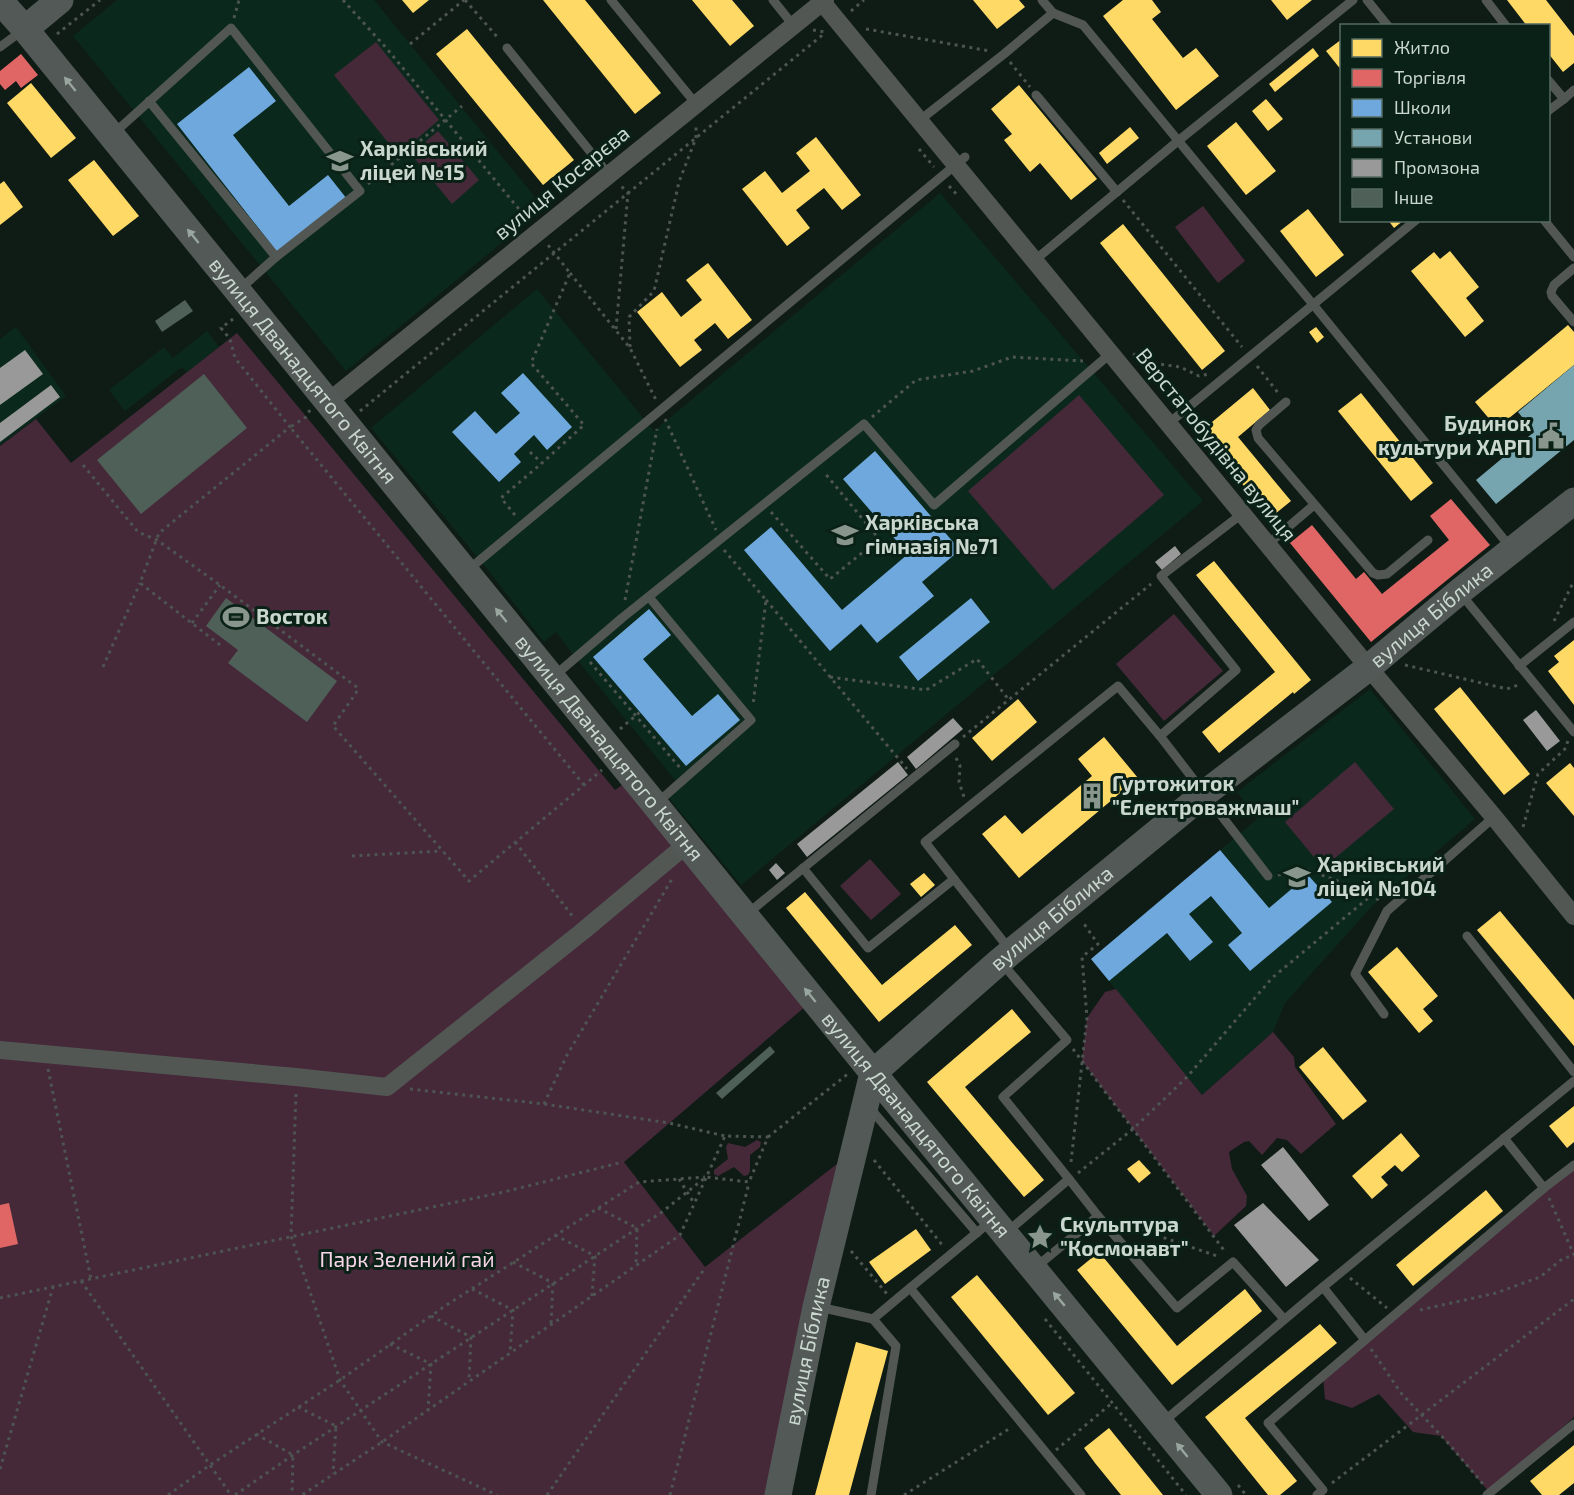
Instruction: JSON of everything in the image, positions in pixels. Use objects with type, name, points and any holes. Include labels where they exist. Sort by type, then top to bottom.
[{"type":"street","points":[[25,29],[60,0]]},
{"type":"street","name":"вулиця Дванадцятого Квітня","points":[[0,1],[111,135],[239,303],[320,403],[466,572],[745,915],[863,1071],[992,1229],[1034,1269],[1219,1495]]},
{"type":"street","name":"вулиця Косарєва","points":[[320,403],[609,175],[824,1]]},
{"type":"street","name":"Верстатобудівна вулиця","points":[[824,1],[920,120],[960,161],[1105,358],[1169,423],[1574,916]]},
{"type":"street","name":"вулиця Біблика","points":[[778,1495],[816,1307],[866,1103],[863,1071],[1204,794],[1369,668],[1459,592],[1574,501]]},
{"type":"street","points":[[0,1050],[387,1087],[583,931],[687,844]]},
{"type":"lane","points":[[611,0],[696,104]]},
{"type":"lane","points":[[773,0],[793,25]]},
{"type":"lane","points":[[1042,0],[1053,13],[1083,25],[1512,550]]},
{"type":"lane","points":[[1035,260],[1353,0]]},
{"type":"lane","points":[[1367,0],[1386,24]]},
{"type":"lane","points":[[1486,0],[1504,24]]},
{"type":"lane","points":[[920,120],[1053,13]]},
{"type":"lane","points":[[111,135],[231,28],[360,190],[276,257],[239,303]]},
{"type":"lane","points":[[0,47],[25,29]]},
{"type":"lane","points":[[507,48],[609,175]]},
{"type":"lane","points":[[1550,82],[1564,99]]},
{"type":"lane","points":[[1550,110],[1574,90]]},
{"type":"lane","points":[[1036,95],[1117,192]]},
{"type":"lane","points":[[149,101],[276,257]]},
{"type":"lane","points":[[466,572],[960,161]]},
{"type":"lane","points":[[1169,423],[1414,222]]},
{"type":"lane","points":[[1546,222],[1574,257]]},
{"type":"lane","points":[[1574,268],[1554,285],[1551,292],[1574,322]]},
{"type":"lane","points":[[552,677],[864,424],[934,505],[1105,358]]},
{"type":"lane","points":[[1286,402],[1258,425],[1256,435],[1373,573],[1387,574],[1428,540]]},
{"type":"lane","points":[[1268,544],[1314,505]]},
{"type":"lane","points":[[1160,736],[1236,670],[1161,576],[1243,513]]},
{"type":"lane","points":[[1459,592],[1573,731]]},
{"type":"lane","points":[[649,597],[751,720],[656,805]]},
{"type":"lane","points":[[1520,666],[1574,622]]},
{"type":"lane","points":[[1268,876],[1160,736],[1118,686],[925,842],[954,879],[1067,1040],[1003,1096],[1098,1216],[1177,1308],[1233,1262],[1284,1319]]},
{"type":"lane","points":[[745,915],[953,745]]},
{"type":"lane","points":[[1384,1014],[1355,974],[1387,910],[1494,817]]},
{"type":"lane","points":[[803,868],[868,948],[954,879]]},
{"type":"lane","points":[[1467,936],[1574,1072]]},
{"type":"lane","points":[[1161,1424],[1284,1319],[1574,1081]]},
{"type":"lane","points":[[866,1103],[992,1229]]},
{"type":"lane","points":[[1504,1138],[1544,1188]]},
{"type":"lane","points":[[1322,1494],[1268,1423],[1574,1165]]},
{"type":"lane","points":[[873,1318],[910,1288],[992,1229],[1069,1179]]},
{"type":"lane","points":[[1034,1269],[1098,1216]]},
{"type":"lane","points":[[1323,1287],[1365,1340]]},
{"type":"lane","points":[[910,1288],[1081,1495]]},
{"type":"lane","points":[[816,1307],[873,1318],[896,1346],[871,1495]]},
{"type":"lane","points":[[1490,1494],[1574,1424]]},
{"type":"path","points":[[231,28],[239,0]]},
{"type":"path","points":[[343,0],[388,50],[570,273],[531,363],[584,425],[501,498],[518,520]]},
{"type":"path","points":[[410,44],[464,0],[507,48]]},
{"type":"path","points":[[356,414],[839,21]]},
{"type":"path","points":[[858,28],[1004,54],[1036,95]]},
{"type":"path","points":[[630,348],[629,317],[654,291],[679,182],[696,138],[696,104]]},
{"type":"path","points":[[360,190],[462,106]]},
{"type":"path","points":[[609,175],[628,193]]},
{"type":"path","points":[[1117,192],[1245,351]]},
{"type":"path","points":[[616,331],[628,193]]},
{"type":"path","points":[[239,303],[221,328],[230,339],[235,358],[584,785]]},
{"type":"path","points":[[864,424],[916,380],[973,371],[1012,357],[1084,361],[1105,358],[1123,350],[1159,364],[1180,367],[1199,376],[1209,374]]},
{"type":"path","points":[[1252,360],[1286,402]]},
{"type":"path","points":[[103,667],[159,533],[306,417],[320,403]]},
{"type":"path","points":[[661,409],[724,552],[914,777]]},
{"type":"path","points":[[530,452],[542,463]]},
{"type":"path","points":[[764,504],[830,579],[879,539],[816,462]]},
{"type":"path","points":[[83,465],[138,532],[157,540],[358,688],[333,726],[469,881],[606,767]]},
{"type":"path","points":[[968,808],[959,782],[960,766],[953,745],[1161,576]]},
{"type":"path","points":[[1540,650],[1574,581]]},
{"type":"path","points":[[140,583],[220,645]]},
{"type":"path","points":[[192,623],[220,585]]},
{"type":"path","points":[[751,720],[765,600]]},
{"type":"path","points":[[582,652],[688,777]]},
{"type":"path","points":[[830,677],[926,690],[976,659],[1009,700]]},
{"type":"path","points":[[1404,664],[1507,689],[1531,680]]},
{"type":"path","points":[[614,734],[640,712]]},
{"type":"path","points":[[1520,837],[1538,774],[1566,748],[1573,731]]},
{"type":"path","points":[[515,842],[583,931]]},
{"type":"path","points":[[352,856],[442,850]]},
{"type":"path","points":[[1069,1179],[1133,1129],[1187,1077],[1272,978],[1373,894],[1308,870],[1268,876]]},
{"type":"path","points":[[544,1104],[567,1055],[676,872]]},
{"type":"path","points":[[1069,1179],[1087,1018],[1082,957],[1098,944],[1079,917]]},
{"type":"path","points":[[1067,1040],[1233,1262]]},
{"type":"path","points":[[45,1054],[91,1279]]},
{"type":"path","points":[[670,1495],[749,1182],[768,1137],[863,1071]]},
{"type":"path","points":[[296,1077],[291,1236],[340,1380],[382,1442],[497,1495]]},
{"type":"path","points":[[387,1087],[544,1104],[669,1123],[725,1136],[768,1137]]},
{"type":"path","points":[[302,1495],[680,1235],[725,1136]]},
{"type":"path","points":[[870,1155],[946,1251]]},
{"type":"path","points":[[0,1298],[504,1192],[623,1162]]},
{"type":"path","points":[[81,1281],[233,1495],[662,1212],[706,1177]]},
{"type":"path","points":[[168,1495],[340,1380],[430,1316],[639,1182],[706,1177],[749,1182]]},
{"type":"path","points":[[679,1179],[694,1203]]},
{"type":"path","points":[[1342,1271],[1395,1315],[1496,1293],[1540,1277],[1562,1259],[1574,1255],[1544,1188]]},
{"type":"path","points":[[598,1208],[637,1228]]},
{"type":"path","points":[[1098,1216],[1233,1262]]},
{"type":"path","points":[[636,1266],[637,1228]]},
{"type":"path","points":[[555,1235],[595,1256]]},
{"type":"path","points":[[848,1248],[890,1298]]},
{"type":"path","points":[[592,1296],[595,1256]]},
{"type":"path","points":[[513,1262],[553,1283]]},
{"type":"path","points":[[547,1495],[705,1268]]},
{"type":"path","points":[[551,1325],[553,1283]]},
{"type":"path","points":[[0,1469],[53,1287]]},
{"type":"path","points":[[472,1289],[513,1310]]},
{"type":"path","points":[[1322,1494],[1574,1299]]},
{"type":"path","points":[[510,1353],[513,1310]]},
{"type":"path","points":[[1041,1314],[1186,1495]]},
{"type":"path","points":[[430,1316],[471,1338]]},
{"type":"path","points":[[469,1381],[471,1338]]},
{"type":"path","points":[[1365,1340],[1401,1393],[1449,1444],[1490,1494]]},
{"type":"path","points":[[390,1344],[431,1364]]},
{"type":"path","points":[[428,1410],[431,1364]]},
{"type":"path","points":[[1049,1456],[1112,1403]]},
{"type":"path","points":[[298,1407],[336,1426]]},
{"type":"path","points":[[904,1495],[1021,1422]]},
{"type":"path","points":[[333,1474],[336,1426]]},
{"type":"path","points":[[256,1434],[293,1455]]},
{"type":"path","points":[[292,1495],[293,1455]]},
{"type":"shaded area","name":"Харківський ліцей №15","points":[[117,0],[374,0],[544,208],[346,371],[73,36]]},
{"type":"shaded area","name":"Харківська гімназія №71","points":[[940,193],[1203,501],[741,885],[667,796],[679,785],[556,632],[544,642],[371,428],[537,289],[654,431]]},
{"type":"shaded area","points":[[16,327],[66,396],[0,445],[0,339]]},
{"type":"shaded area","points":[[207,331],[219,347],[187,372],[182,367],[125,411],[109,390],[164,347],[173,358]]},
{"type":"shaded area","name":"Харківський ліцей №104","points":[[1370,689],[1475,819],[1373,905],[1285,1003],[1273,1032],[1202,1095],[1091,959],[1257,819],[1237,792]]},
{"type":"green space","points":[[376,42],[439,120],[398,155],[334,75]]},
{"type":"green space","points":[[438,131],[479,180],[452,204],[411,154]]},
{"type":"green space","points":[[1203,206],[1245,261],[1218,283],[1175,227]]},
{"type":"green space","name":"Парк Зелений гай","points":[[237,333],[615,790],[634,776],[814,999],[624,1162],[705,1267],[842,1160],[771,1495],[0,1495],[0,446],[36,419],[71,463]]},
{"type":"green space","points":[[1079,395],[1164,495],[1053,590],[968,491]]},
{"type":"green space","points":[[1174,614],[1223,671],[1164,721],[1116,664]]},
{"type":"green space","points":[[1355,762],[1394,809],[1323,868],[1285,822]]},
{"type":"green space","points":[[870,859],[901,894],[871,920],[840,886]]},
{"type":"green space","points":[[1116,989],[1202,1095],[1273,1032],[1294,1057],[1295,1067],[1336,1124],[1301,1154],[1287,1140],[1277,1138],[1262,1155],[1249,1141],[1229,1152],[1232,1169],[1247,1196],[1246,1206],[1214,1236],[1082,1061],[1087,1018],[1105,992]]},
{"type":"green space","points":[[757,1140],[761,1142],[760,1147],[750,1155],[748,1175],[744,1176],[734,1167],[718,1176],[714,1174],[714,1170],[728,1159],[726,1147],[728,1143],[745,1147]]},
{"type":"green space","points":[[1574,1166],[1574,1417],[1490,1493],[1441,1436],[1413,1432],[1379,1394],[1352,1408],[1325,1399],[1323,1376]]},
{"type":"building: Житло","points":[[402,0],[429,0],[413,13]]},
{"type":"building: Житло","points":[[543,0],[585,0],[661,93],[635,114]]},
{"type":"building: Житло","points":[[692,0],[732,0],[754,26],[730,46]]},
{"type":"building: Житло","points":[[973,0],[1019,0],[1025,7],[997,29]]},
{"type":"building: Житло","points":[[1123,0],[1152,0],[1161,12],[1152,19],[1183,58],[1196,48],[1219,76],[1176,110],[1103,16]]},
{"type":"building: Житло","points":[[1271,0],[1312,0],[1287,20]]},
{"type":"building: Житло","points":[[1507,0],[1546,0],[1574,36],[1574,63],[1563,72],[1550,56],[1550,24],[1525,24]]},
{"type":"building: Житло","points":[[467,29],[574,160],[543,185],[436,54]]},
{"type":"building: Житло","points":[[1340,40],[1340,68],[1326,51]]},
{"type":"building: Житло","points":[[1313,48],[1319,56],[1275,92],[1269,84]]},
{"type":"building: Житло","points":[[31,83],[76,138],[51,158],[7,103]]},
{"type":"building: Житло","points":[[1019,85],[1097,179],[1071,200],[1040,163],[1030,172],[1004,140],[1012,134],[991,109]]},
{"type":"building: Житло","points":[[1266,99],[1283,119],[1268,131],[1252,111]]},
{"type":"building: Житло","points":[[1236,122],[1276,171],[1246,195],[1207,146]]},
{"type":"building: Житло","points":[[1130,127],[1139,138],[1107,164],[1099,153]]},
{"type":"building: Житло","points":[[816,137],[861,195],[842,210],[824,188],[796,210],[810,228],[787,246],[742,189],[765,171],[782,193],[810,171],[796,153]]},
{"type":"building: Житло","points":[[94,160],[139,216],[113,236],[68,180]]},
{"type":"building: Житло","points":[[4,181],[23,207],[0,225],[0,184]]},
{"type":"building: Житло","points":[[1308,209],[1344,255],[1316,277],[1280,231]]},
{"type":"building: Житло","points":[[1390,222],[1402,222],[1394,228]]},
{"type":"building: Житло","points":[[1123,224],[1225,351],[1202,370],[1100,243]]},
{"type":"building: Житло","points":[[1450,251],[1479,287],[1466,298],[1484,321],[1465,337],[1411,271],[1434,252],[1440,259]]},
{"type":"building: Житло","points":[[708,263],[752,320],[728,339],[715,323],[694,340],[702,350],[680,367],[637,312],[662,292],[681,317],[702,300],[686,280]]},
{"type":"building: Житло","points":[[1568,325],[1574,332],[1574,365],[1497,428],[1475,402]]},
{"type":"building: Житло","points":[[1316,327],[1324,337],[1317,343],[1309,332]]},
{"type":"building: Житло","points":[[1253,388],[1270,410],[1238,437],[1291,501],[1270,518],[1200,432]]},
{"type":"building: Житло","points":[[1361,393],[1433,483],[1411,501],[1338,411]]},
{"type":"building: Житло","points":[[1214,561],[1311,680],[1219,753],[1202,732],[1275,672],[1196,575]]},
{"type":"building: Житло","points":[[1574,640],[1574,705],[1548,671],[1559,662],[1554,656]]},
{"type":"building: Житло","points":[[1460,687],[1530,774],[1504,795],[1434,709]]},
{"type":"building: Житло","points":[[1018,699],[1037,722],[992,761],[972,738]]},
{"type":"building: Житло","name":"Гуртожиток \"Електроважмаш\"","points":[[1104,737],[1138,778],[1019,878],[982,834],[1005,815],[1022,834],[1092,776],[1078,759]]},
{"type":"building: Житло","points":[[1570,763],[1574,768],[1574,816],[1546,783]]},
{"type":"building: Житло","points":[[924,873],[935,885],[921,897],[910,884]]},
{"type":"building: Житло","points":[[805,892],[882,985],[955,925],[972,945],[879,1022],[786,908]]},
{"type":"building: Житло","points":[[1500,911],[1574,1000],[1574,1046],[1477,930]]},
{"type":"building: Житло","points":[[1397,947],[1438,996],[1423,1009],[1433,1021],[1419,1033],[1368,972]]},
{"type":"building: Житло","points":[[1012,1009],[1031,1032],[965,1087],[1044,1180],[1024,1197],[927,1082]]},
{"type":"building: Житло","points":[[1323,1047],[1367,1101],[1343,1120],[1299,1067]]},
{"type":"building: Житло","points":[[1574,1106],[1574,1142],[1567,1148],[1549,1126]]},
{"type":"building: Житло","points":[[1401,1133],[1420,1156],[1402,1172],[1395,1165],[1381,1177],[1388,1185],[1372,1199],[1352,1176]]},
{"type":"building: Житло","points":[[1139,1160],[1151,1173],[1139,1183],[1127,1169]]},
{"type":"building: Житло","points":[[1486,1190],[1503,1211],[1413,1286],[1396,1265]]},
{"type":"building: Житло","points":[[916,1229],[931,1250],[885,1284],[869,1262]]},
{"type":"building: Житло","points":[[1099,1252],[1177,1346],[1245,1289],[1262,1311],[1172,1385],[1077,1270]]},
{"type":"building: Житло","points":[[977,1275],[1075,1393],[1048,1415],[951,1297]]},
{"type":"building: Житло","points":[[1320,1324],[1337,1343],[1245,1418],[1297,1481],[1280,1495],[1268,1495],[1205,1417]]},
{"type":"building: Житло","points":[[856,1342],[888,1351],[849,1495],[815,1495]]},
{"type":"building: Житло","points":[[1109,1428],[1163,1495],[1121,1495],[1095,1463],[1084,1448]]},
{"type":"building: Житло","points":[[1574,1445],[1574,1483],[1559,1495],[1542,1495],[1530,1481]]},
{"type":"building: Торгівля","points":[[21,54],[38,75],[21,88],[16,81],[5,90],[0,84],[0,71]]},
{"type":"building: Торгівля","points":[[1451,499],[1490,545],[1371,642],[1290,543],[1312,525],[1356,579],[1364,572],[1382,594],[1449,540],[1430,516]]},
{"type":"building: Торгівля","points":[[9,1203],[18,1244],[0,1248],[0,1205]]},
{"type":"building: Школи","points":[[249,67],[276,101],[233,135],[289,206],[328,175],[347,199],[278,253],[177,124]]},
{"type":"building: Школи","points":[[523,373],[572,427],[547,450],[534,435],[514,454],[521,462],[499,482],[452,432],[475,411],[496,434],[520,413],[501,393]]},
{"type":"building: Школи","points":[[875,451],[960,550],[922,582],[934,596],[877,643],[861,624],[830,651],[744,550],[771,527],[842,610],[908,554],[843,479]]},
{"type":"building: Школи","points":[[971,598],[990,622],[918,681],[899,657]]},
{"type":"building: Школи","points":[[649,609],[671,635],[643,659],[692,716],[718,694],[740,720],[686,766],[593,657]]},
{"type":"building: Школи","points":[[1220,850],[1269,908],[1308,875],[1332,902],[1250,971],[1228,945],[1242,933],[1211,896],[1189,914],[1213,942],[1190,961],[1167,933],[1109,981],[1091,959]]},
{"type":"building: Установи","name":"Будинок культури ХАРП","points":[[1574,365],[1574,440],[1496,504],[1476,480],[1534,432],[1518,412]]},
{"type":"building: Промзона","points":[[25,350],[43,374],[0,405],[0,368]]},
{"type":"building: Промзона","points":[[51,385],[60,397],[0,442],[0,423]]},
{"type":"building: Промзона","points":[[1175,546],[1181,554],[1162,570],[1155,562]]},
{"type":"building: Промзона","points":[[1536,710],[1560,741],[1547,751],[1523,720]]},
{"type":"building: Промзона","points":[[953,718],[963,729],[916,769],[907,757]]},
{"type":"building: Промзона","points":[[898,762],[908,775],[807,857],[797,844]]},
{"type":"building: Промзона","points":[[776,863],[785,873],[777,880],[769,870]]},
{"type":"building: Промзона","points":[[1283,1147],[1329,1205],[1309,1221],[1261,1165]]},
{"type":"building: Промзона","points":[[1263,1203],[1319,1260],[1286,1287],[1234,1225]]},
{"type":"building: Інше","points":[[185,300],[193,311],[162,332],[155,321]]},
{"type":"building: Інше","points":[[204,374],[247,428],[141,514],[97,460]]},
{"type":"building: Інше","points":[[226,598],[337,681],[307,722],[228,663],[238,650],[206,626]]},
{"type":"building: Інше","points":[[770,1046],[775,1052],[722,1099],[716,1093]]},
{"type":"place","name":"Харківський ліцей №15","points":[[340,161]]},
{"type":"place","name":"Будинок культури ХАРП","points":[[1551,436]]},
{"type":"place","name":"Харківська гімназія №71","points":[[845,535]]},
{"type":"place","name":"Восток","points":[[236,617]]},
{"type":"place","name":"Гуртожиток \"Електроважмаш\"","points":[[1092,796]]},
{"type":"place","name":"Харківський ліцей №104","points":[[1297,877]]},
{"type":"place","name":"Скульптура \"Космонавт\"","points":[[1040,1237]]}]
